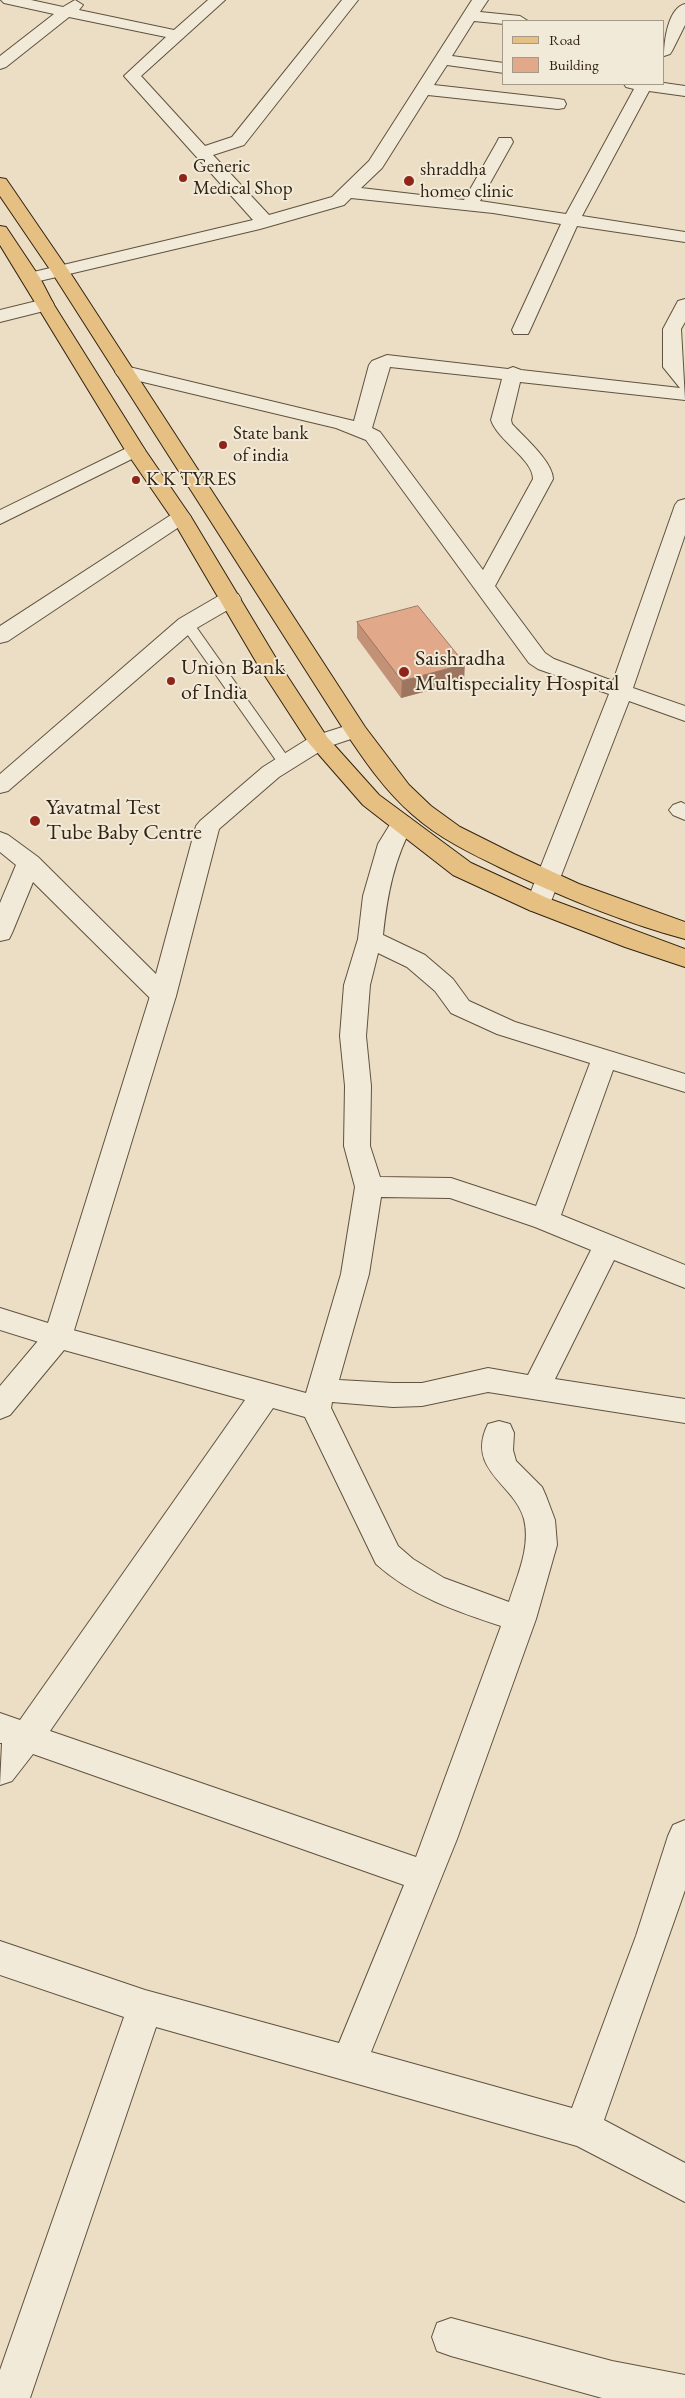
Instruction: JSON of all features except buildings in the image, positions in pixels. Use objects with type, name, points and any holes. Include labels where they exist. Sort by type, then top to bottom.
[{"type":"main road","points":[[0,183],[60,271],[383,771],[408,798],[435,821],[476,846],[547,881],[685,931]]},
{"type":"main road","points":[[0,231],[32,278],[45,305],[135,450],[182,517],[269,665],[319,742],[371,800],[462,869],[538,904],[634,941],[685,958]]},
{"type":"main road","points":[[160,485],[193,478]]},
{"type":"street","points":[[9,0],[177,35]]},
{"type":"street","points":[[0,64],[81,0]]},
{"type":"street","points":[[217,0],[132,76],[265,222]]},
{"type":"street","points":[[202,153],[238,141],[350,0]]},
{"type":"street","points":[[32,278],[265,222],[338,201],[376,164],[480,0]]},
{"type":"street","points":[[671,41],[685,9]]},
{"type":"street","points":[[470,16],[510,20]]},
{"type":"street","points":[[442,60],[502,68]]},
{"type":"street","points":[[521,330],[571,220],[640,85]]},
{"type":"street","points":[[648,85],[685,90]]},
{"type":"street","points":[[423,89],[558,104]]},
{"type":"street","points":[[469,206],[505,142]]},
{"type":"street","points":[[348,192],[469,206],[685,237]]},
{"type":"street","points":[[0,316],[45,305]]},
{"type":"street","points":[[685,305],[680,324],[672,329],[673,367],[685,383]]},
{"type":"street","points":[[362,430],[379,365],[395,361],[685,394]]},
{"type":"street","points":[[125,372],[362,430],[373,436],[541,662],[685,714]]},
{"type":"street","points":[[484,587],[543,479],[543,472],[539,466],[503,426],[501,420],[513,373]]},
{"type":"street","points":[[0,518],[135,450]]},
{"type":"street","points":[[538,904],[677,556],[685,505]]},
{"type":"street","points":[[0,636],[182,517]]},
{"type":"street","points":[[0,786],[187,624],[230,599]]},
{"type":"street","points":[[0,1408],[58,1338],[164,996],[208,826],[271,772],[319,742],[355,730]]},
{"type":"street","points":[[402,823],[390,844],[375,896],[370,939],[357,985],[353,1036],[358,1086],[357,1146],[369,1187],[355,1274],[319,1399],[387,1555],[403,1571],[428,1587],[520,1619]]},
{"type":"street","points":[[0,840],[29,863],[164,996]]},
{"type":"street","points":[[0,933],[29,863]]},
{"type":"street","points":[[370,939],[416,961],[444,985],[460,1006],[506,1028],[604,1060],[685,1083]]},
{"type":"street","points":[[545,1220],[604,1060]]},
{"type":"street","points":[[369,1187],[451,1188],[545,1220],[685,1276]]},
{"type":"street","points":[[536,1388],[607,1245]]},
{"type":"street","points":[[0,1319],[58,1338],[266,1394],[319,1399],[416,1395],[436,1393],[488,1380],[685,1411]]},
{"type":"street","points":[[0,1770],[13,1733],[266,1394]]},
{"type":"street","points":[[349,2062],[440,1840],[520,1619],[542,1545],[540,1520],[531,1496],[503,1467],[498,1450],[499,1433]]},
{"type":"street","points":[[13,1733],[425,1876]]},
{"type":"street","points":[[583,2129],[653,1936],[685,1836]]},
{"type":"street","points":[[0,1958],[145,2007],[349,2062],[583,2129],[685,2183]]},
{"type":"street","points":[[10,2398],[145,2007]]},
{"type":"street","points":[[451,2337],[612,2381],[685,2395]]},
{"type":"lane","points":[[187,624],[285,763]]},
{"type":"place","name":"Generic Medical Shop","points":[[183,178]]},
{"type":"place","name":"shraddha homeo clinic","points":[[409,181]]},
{"type":"place","name":"State bank of india","points":[[223,445]]},
{"type":"place","name":"K K TYRES","points":[[136,480]]},
{"type":"place","name":"Saishradha Multispeciality Hospital","points":[[404,672]]},
{"type":"place","name":"Union Bank of India","points":[[171,681]]},
{"type":"place","name":"Yavatmal Test Tube Baby Centre","points":[[35,821]]}]
